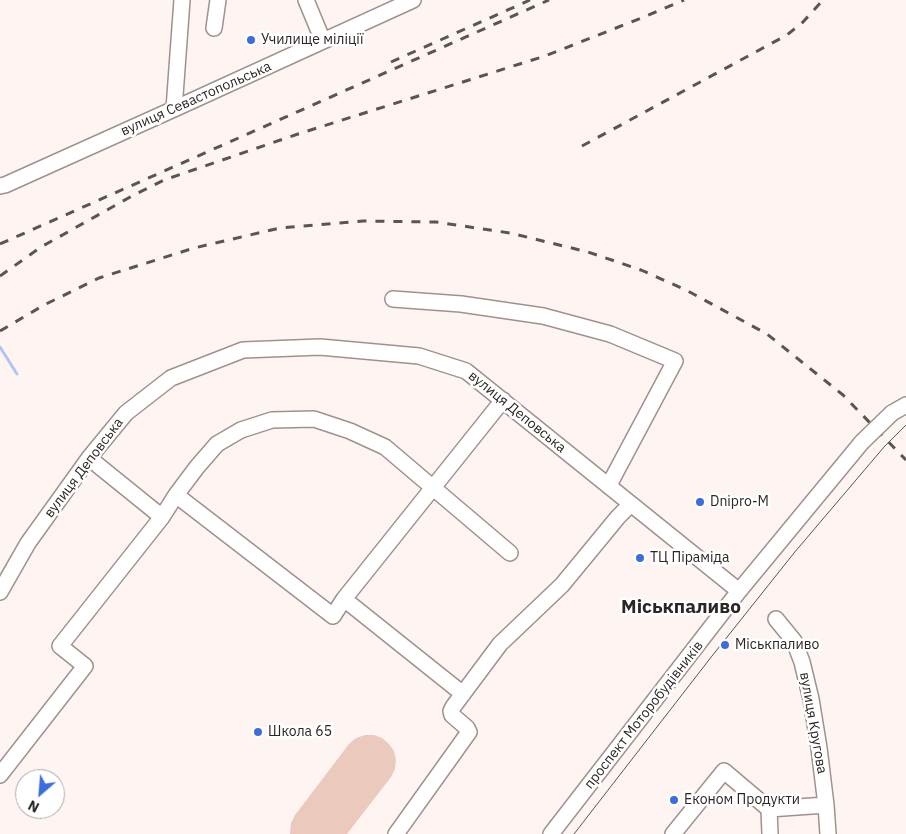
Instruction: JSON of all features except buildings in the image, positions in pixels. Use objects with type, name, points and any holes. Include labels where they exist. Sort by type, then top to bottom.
[{"type":"street","points":[[174,109],[182,0]]},
{"type":"street","points":[[214,28],[218,0]]},
{"type":"street","points":[[306,0],[323,42]]},
{"type":"street","name":"вулиця Севастопольська","points":[[3,186],[413,0]]},
{"type":"street","points":[[393,299],[461,304],[543,316],[610,334],[675,360],[609,485]]},
{"type":"street","name":"вулиця Деповська","points":[[0,592],[28,543],[89,458],[126,413],[170,378],[243,350],[320,346],[419,356],[466,371],[739,591]]},
{"type":"street","points":[[176,495],[333,616],[344,599],[503,400]]},
{"type":"street","name":"проспект Моторобудівників","points":[[551,834],[739,591],[862,442],[892,413],[906,405]]},
{"type":"street","points":[[0,775],[85,666],[60,646],[162,517],[197,467],[217,444],[241,430],[272,420],[314,419],[350,431],[385,448],[510,553]]},
{"type":"street","points":[[89,458],[162,517]]},
{"type":"street","points":[[396,834],[469,732],[452,715],[451,711],[463,694],[500,644],[562,585],[631,504]]},
{"type":"street","points":[[344,599],[463,694]]},
{"type":"street","name":"вулиця Кругова","points":[[776,619],[794,641],[802,662],[812,708],[826,806],[828,834]]},
{"type":"street","points":[[673,834],[724,771],[769,809],[826,806]]},
{"type":"street","points":[[769,809],[770,834]]},
{"type":"shaded area","points":[[374,735],[382,738],[394,751],[395,769],[391,777],[347,834],[290,834],[291,823],[295,815],[349,744],[356,738]]},
{"type":"waterway","points":[[0,347],[17,374]]},
{"type":"tram line","points":[[574,834],[794,553],[884,447],[906,425]]},
{"type":"railway","points":[[391,62],[530,0]]},
{"type":"railway","points":[[0,244],[549,0]]},
{"type":"railway","points":[[0,276],[41,247],[164,180],[298,134],[545,56],[684,0]]},
{"type":"railway","points":[[582,146],[787,35],[803,22],[823,0]]},
{"type":"railway","points":[[0,331],[44,305],[99,278],[194,248],[280,228],[363,221],[436,222],[510,233],[588,252],[641,270],[686,290],[767,334],[843,395],[906,460]]},
{"type":"place","name":"Училище міліції","points":[[251,40]]},
{"type":"place","name":"Dnipro-M","points":[[700,502]]},
{"type":"place","name":"ТЦ Піраміда","points":[[640,558]]},
{"type":"place","name":"Міськпаливо","points":[[725,645]]},
{"type":"place","name":"Школа 65","points":[[258,732]]},
{"type":"place","name":"Економ Продукти","points":[[674,800]]},
{"type":"district","name":"Міськпаливо","points":[[681,608]]}]
